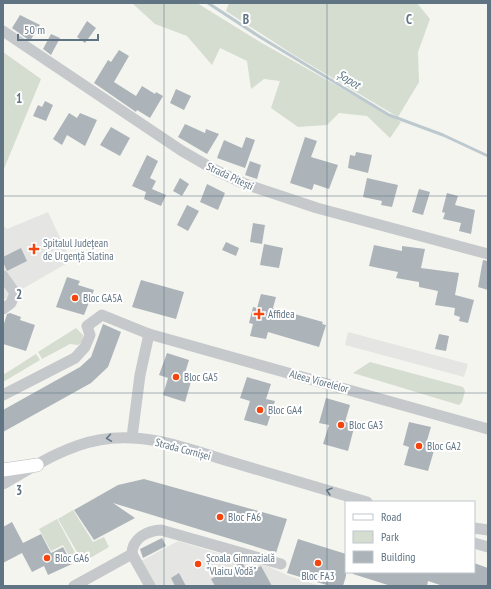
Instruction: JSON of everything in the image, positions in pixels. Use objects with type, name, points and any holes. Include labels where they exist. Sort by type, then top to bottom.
[{"type":"main road","points":[[3,470],[37,465]]},
{"type":"street","name":"Strada Pitești","points":[[3,31],[182,151],[215,170],[245,184],[317,208],[488,254]]},
{"type":"street","points":[[3,276],[15,293],[11,303],[3,309]]},
{"type":"street","name":"Aleea Viorelelor","points":[[3,395],[75,358],[85,347],[90,335],[87,326],[102,315],[149,334],[488,429]]},
{"type":"street","points":[[132,437],[140,375],[149,334]]},
{"type":"street","name":"Strada Cornișei","points":[[3,484],[78,445],[111,438],[132,437],[170,444],[364,501]]},
{"type":"street","points":[[475,528],[488,530]]},
{"type":"street","points":[[150,586],[132,554],[132,548],[137,540],[153,530],[161,530],[281,564]]},
{"type":"street","points":[[475,543],[488,547]]},
{"type":"street","points":[[74,586],[132,554]]},
{"type":"shaded area","name":"Spitalul Județean de Urgență Slatina","points":[[48,212],[71,261],[3,300],[3,225],[7,229]]},
{"type":"shaded area","points":[[348,332],[468,364],[464,377],[345,345]]},
{"type":"shaded area","name":"Școala Gimnazială \"Vlaicu Vodă\"","points":[[178,541],[258,565],[261,563],[287,575],[320,586],[153,586],[141,561]]},
{"type":"green space","points":[[132,3],[197,3],[260,42],[401,122],[390,138],[367,116],[339,113],[327,125],[298,127],[271,108],[280,81],[264,79],[251,89],[247,61],[220,48],[212,65],[187,36],[155,24]]},
{"type":"green space","points":[[229,3],[417,3],[430,19],[418,52],[419,82],[398,117],[294,55],[226,11]]},
{"type":"green space","points":[[3,52],[41,79],[3,171]]},
{"type":"green space","points":[[76,328],[83,335],[82,342],[78,345],[70,344],[42,359],[38,352]]},
{"type":"green space","points":[[36,354],[40,360],[3,382],[3,375]]},
{"type":"green space","points":[[370,362],[463,387],[465,391],[462,402],[459,405],[353,373]]},
{"type":"green space","points":[[73,510],[93,542],[104,537],[109,547],[85,561],[81,559],[58,519]]},
{"type":"green space","points":[[57,519],[79,560],[73,563],[63,545],[51,551],[39,529]]},
{"type":"building","points":[[20,15],[40,25],[30,41],[12,28]]},
{"type":"building","points":[[87,21],[96,28],[85,43],[77,37]]},
{"type":"building","points":[[51,34],[60,38],[51,55],[43,49]]},
{"type":"building","points":[[119,50],[129,56],[114,82],[136,96],[142,86],[155,94],[156,92],[163,96],[150,118],[137,110],[136,112],[94,83],[108,60],[111,62]]},
{"type":"building","points":[[176,89],[191,96],[184,110],[170,103]]},
{"type":"building","points":[[45,101],[53,105],[46,121],[33,116],[38,105],[42,107]]},
{"type":"building","points":[[69,113],[77,118],[80,113],[97,120],[85,146],[67,135],[62,145],[53,139]]},
{"type":"building","points":[[185,124],[205,133],[206,129],[219,134],[207,154],[178,137]]},
{"type":"building","points":[[111,127],[130,138],[120,156],[100,145]]},
{"type":"building","points":[[246,137],[255,140],[245,168],[217,158],[224,140],[242,148]]},
{"type":"building","points":[[305,137],[317,141],[311,157],[338,165],[329,189],[314,184],[312,190],[290,183]]},
{"type":"building","points":[[356,152],[372,155],[368,173],[348,168],[350,155],[355,156]]},
{"type":"building","points":[[147,155],[158,161],[150,178],[156,181],[152,189],[166,195],[161,206],[144,199],[146,192],[132,186]]},
{"type":"building","points":[[250,161],[261,165],[257,179],[245,175]]},
{"type":"building","points":[[180,178],[189,184],[182,196],[173,191]]},
{"type":"building","points":[[367,178],[398,185],[392,207],[381,205],[382,201],[363,197]]},
{"type":"building","points":[[207,184],[225,193],[218,210],[200,202]]},
{"type":"building","points":[[419,189],[430,192],[423,215],[412,212]]},
{"type":"building","points":[[447,193],[458,196],[455,205],[475,210],[471,234],[459,231],[461,223],[443,219],[445,213],[442,212]]},
{"type":"building","points":[[187,205],[199,211],[188,231],[177,225]]},
{"type":"building","points":[[253,223],[265,225],[262,244],[250,242]]},
{"type":"building","points":[[226,242],[239,248],[236,256],[222,250]]},
{"type":"building","points":[[264,244],[283,248],[279,268],[260,265]]},
{"type":"building","points":[[374,245],[402,251],[402,246],[425,249],[421,268],[459,273],[455,295],[474,300],[468,323],[459,321],[460,317],[454,315],[455,308],[435,305],[438,291],[419,287],[419,282],[396,278],[398,272],[369,266]]},
{"type":"building","points":[[21,248],[27,261],[7,271],[3,262],[3,257]]},
{"type":"building","points":[[483,260],[488,261],[488,290],[478,287]]},
{"type":"building","name":"Bloc GA5A","points":[[67,277],[80,281],[78,285],[94,290],[84,315],[56,307]]},
{"type":"building","points":[[141,280],[184,292],[176,319],[132,307]]},
{"type":"building","points":[[261,294],[276,297],[273,308],[323,322],[322,324],[326,325],[319,347],[268,332],[266,339],[250,336],[253,324],[249,323],[253,307],[257,308]]},
{"type":"building","points":[[10,313],[21,317],[20,320],[35,325],[26,351],[3,344],[3,327],[7,314]]},
{"type":"building","points":[[103,324],[121,332],[108,367],[91,383],[3,432],[3,410],[80,367],[91,357]]},
{"type":"building","points":[[439,334],[449,336],[446,351],[435,349]]},
{"type":"building","name":"Bloc GA5","points":[[167,353],[189,360],[184,376],[192,378],[185,402],[163,395],[168,378],[159,375]]},
{"type":"building","name":"Bloc GA4","points":[[247,377],[271,384],[266,399],[275,401],[267,426],[244,420],[250,401],[240,398]]},
{"type":"building","name":"Bloc GA3","points":[[326,398],[350,405],[345,422],[355,424],[348,451],[323,444],[329,425],[319,423]]},
{"type":"building","name":"Bloc GA2","points":[[409,422],[431,427],[426,444],[435,447],[428,471],[404,465],[409,447],[403,445]]},
{"type":"building","name":"Bloc FA6","points":[[144,479],[287,519],[276,553],[113,503],[135,518],[94,540],[74,510],[118,485]]},
{"type":"building","name":"Bloc GA6","points":[[12,522],[23,543],[41,534],[51,553],[63,547],[72,564],[48,575],[44,566],[32,572],[22,553],[3,563],[3,527]]},
{"type":"building","points":[[162,538],[166,546],[143,558],[140,549]]},
{"type":"building","name":"Bloc FA3","points":[[298,539],[345,554],[346,576],[343,586],[330,586],[287,573]]},
{"type":"building","points":[[242,562],[248,573],[261,566],[272,586],[215,586],[211,579]]},
{"type":"building","points":[[475,563],[488,568],[488,586],[443,586],[428,581],[427,586],[391,586],[353,574],[475,573]]},
{"type":"building","name":"Școala Gimnazială \"Vlaicu Vodă\"","points":[[179,573],[186,586],[175,586],[171,578]]},
{"type":"waterway","name":"Șopot","points":[[208,3],[260,37],[389,115],[443,135],[488,156]]},
{"type":"place","name":"Spitalul Județean de Urgență Slatina","points":[[34,249]]},
{"type":"place","name":"Bloc GA5A","points":[[75,298]]},
{"type":"place","name":"Affidea","points":[[259,314]]},
{"type":"place","name":"Bloc GA5","points":[[176,377]]},
{"type":"place","name":"Bloc GA4","points":[[260,410]]},
{"type":"place","name":"Bloc GA3","points":[[341,425]]},
{"type":"place","name":"Bloc GA2","points":[[419,446]]},
{"type":"place","name":"Bloc FA6","points":[[220,517]]},
{"type":"place","name":"Bloc GA6","points":[[47,558]]},
{"type":"place","name":"Bloc FA3","points":[[318,563]]},
{"type":"place","name":"Școala Gimnazială \"Vlaicu Vodă\"","points":[[198,564]]}]
